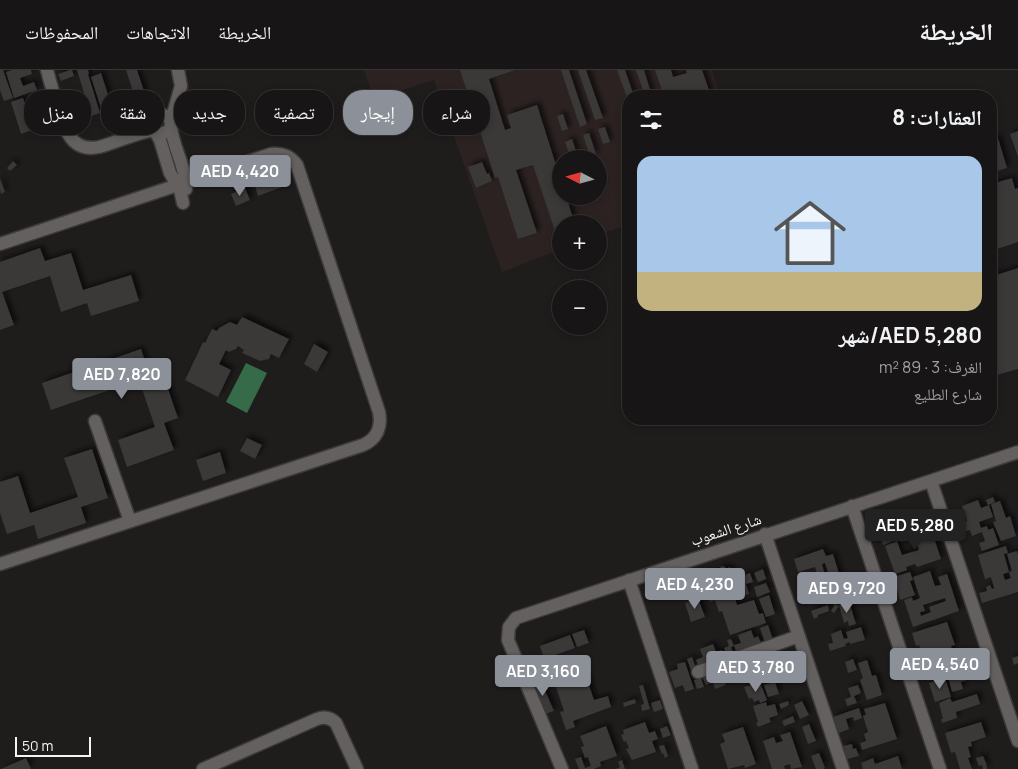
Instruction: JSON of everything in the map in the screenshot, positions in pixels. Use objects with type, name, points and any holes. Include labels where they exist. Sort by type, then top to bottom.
[{"type":"street","points":[[46,70],[64,127],[76,144],[84,147],[100,147],[133,135]]},
{"type":"street","points":[[164,120],[178,99],[181,86],[178,70]]},
{"type":"street","points":[[160,135],[160,140],[170,173],[182,184],[185,202]]},
{"type":"street","points":[[0,244],[271,154],[278,153],[292,159],[299,172],[378,412],[380,424],[373,439],[363,445],[0,564]]},
{"type":"street","points":[[96,420],[130,521]]},
{"type":"street","name":"شارع الشعوب","points":[[562,769],[510,646],[507,634],[509,627],[520,615],[1018,452]]},
{"type":"street","points":[[931,481],[1018,741]]},
{"type":"street","points":[[852,506],[940,769]]},
{"type":"street","points":[[765,534],[843,769]]},
{"type":"street","points":[[629,580],[692,769]]},
{"type":"street","points":[[698,672],[799,636]]},
{"type":"street","points":[[203,769],[325,717],[336,723],[357,769]]},
{"type":"shaded area","points":[[364,70],[712,70],[718,90],[622,90],[622,227],[607,232],[607,215],[552,215],[552,253],[502,272],[453,135],[490,135],[490,90],[438,90],[434,80],[402,90],[371,90]]},
{"type":"shaded area","points":[[246,363],[267,373],[247,413],[226,402]]},
{"type":"building","points":[[0,70],[3,70],[13,98],[4,101],[0,90]]},
{"type":"building","points":[[12,70],[31,70],[32,74],[20,78],[23,86],[34,82],[37,90],[24,90],[24,95],[14,98],[6,72]]},
{"type":"building","points":[[72,70],[74,76],[61,81],[58,74]]},
{"type":"building","points":[[77,70],[88,70],[100,113],[91,116],[91,90],[83,90]]},
{"type":"building","points":[[126,70],[137,70],[144,90],[132,90]]},
{"type":"building","points":[[460,70],[515,70],[489,79],[505,130],[511,128],[507,115],[537,105],[552,152],[552,205],[569,205],[572,215],[552,215],[552,222],[533,165],[516,170],[537,233],[518,239],[498,177],[495,178],[481,135],[490,135],[490,90],[466,90]]},
{"type":"building","points":[[561,70],[569,70],[587,124],[580,127]]},
{"type":"building","points":[[578,70],[586,70],[603,118],[595,120]]},
{"type":"building","points":[[617,70],[625,70],[632,90],[624,90]]},
{"type":"building","points":[[636,70],[644,70],[650,90],[643,90]]},
{"type":"building","points":[[655,70],[671,70],[673,77],[687,73],[686,70],[702,70],[709,90],[662,90]]},
{"type":"building","points":[[101,73],[107,90],[101,90],[101,108],[91,77]]},
{"type":"building","points":[[23,98],[24,133],[21,134],[11,102]]},
{"type":"building","points":[[563,114],[568,129],[562,131],[557,116]]},
{"type":"building","points":[[605,127],[610,142],[603,144],[598,129]]},
{"type":"building","points":[[1018,131],[1018,157],[1010,134]]},
{"type":"building","points":[[589,133],[595,150],[588,150],[583,135]]},
{"type":"building","points":[[997,138],[1007,168],[997,171]]},
{"type":"building","points":[[572,139],[576,150],[568,150],[565,142]]},
{"type":"building","points":[[13,161],[17,165],[10,171],[7,168]]},
{"type":"building","points":[[482,162],[492,181],[476,188],[468,167]]},
{"type":"building","points":[[279,170],[285,186],[258,196],[253,180]]},
{"type":"building","points":[[0,178],[5,192],[1,194],[0,190]]},
{"type":"building","points":[[1012,178],[1015,189],[1018,188],[1018,242],[997,249],[997,182]]},
{"type":"building","points":[[245,188],[250,200],[236,206],[231,194]]},
{"type":"building","points":[[40,248],[45,261],[71,253],[83,290],[131,275],[139,301],[91,316],[87,303],[61,312],[50,276],[2,292],[14,325],[0,330],[0,262]]},
{"type":"building","points":[[1018,268],[1018,369],[997,375],[997,275]]},
{"type":"building","points":[[242,317],[289,339],[279,358],[271,354],[269,359],[260,361],[242,353],[244,350],[238,346],[229,352],[226,350],[219,364],[231,370],[218,397],[185,380],[203,342],[205,343],[212,329],[217,331],[230,322],[237,325]]},
{"type":"building","points":[[314,344],[328,352],[317,372],[304,364]]},
{"type":"building","points":[[141,349],[150,376],[162,372],[178,418],[164,423],[174,450],[127,467],[118,440],[155,427],[139,380],[51,410],[42,383]]},
{"type":"building","points":[[247,438],[262,445],[255,459],[240,451]]},
{"type":"building","points":[[92,449],[108,498],[81,507],[86,523],[38,539],[34,525],[7,534],[0,513],[0,482],[18,476],[30,513],[78,497],[64,458]]},
{"type":"building","points":[[220,452],[226,473],[203,481],[196,460]]},
{"type":"building","points":[[993,497],[995,502],[988,505],[986,500]]},
{"type":"building","points":[[978,500],[981,508],[989,505],[993,517],[979,522],[981,528],[987,526],[988,530],[993,528],[999,545],[982,551],[979,543],[985,541],[982,532],[972,536],[970,530],[960,533],[957,524],[967,521],[962,506]]},
{"type":"building","points":[[1000,501],[1006,518],[1010,516],[1016,536],[1001,541],[993,522],[996,521],[991,504]]},
{"type":"building","points":[[928,518],[934,536],[925,539],[926,541],[934,538],[941,559],[917,567],[915,564],[906,567],[907,570],[895,574],[885,546],[897,541],[902,555],[919,550],[915,539],[924,536],[919,521]]},
{"type":"building","points":[[916,520],[921,535],[901,542],[896,526]]},
{"type":"building","points":[[894,528],[898,539],[883,545],[879,534]]},
{"type":"building","points":[[1006,546],[1008,553],[1004,554],[1009,572],[1012,571],[1007,554],[1017,551],[1018,592],[982,603],[979,593],[987,591],[986,587],[990,585],[992,589],[994,588],[991,577],[985,579],[978,555]],"holes":[[[1009,572],[1011,578],[1005,580],[1003,574]]]},
{"type":"building","points":[[823,549],[826,556],[833,554],[840,577],[843,576],[848,592],[834,597],[826,577],[829,576],[825,563],[822,564],[825,575],[818,578],[815,567],[798,572],[794,559]]},
{"type":"building","points":[[724,566],[726,569],[730,567],[733,579],[750,573],[753,582],[746,584],[749,594],[735,598],[737,605],[754,600],[759,614],[763,613],[766,623],[730,635],[722,611],[719,612],[715,600],[710,602],[705,585],[698,587],[695,579],[721,571],[720,567]]},
{"type":"building","points":[[763,569],[766,579],[758,582],[754,573]]},
{"type":"building","points":[[930,571],[935,586],[941,585],[938,577],[947,574],[959,611],[913,627],[904,600],[912,597],[913,601],[920,598],[913,577]],"holes":[[[945,598],[946,601],[929,607],[931,612],[921,616],[920,612],[925,611],[923,605]]]},
{"type":"building","points":[[910,572],[913,580],[910,581],[915,595],[900,600],[894,577]]},
{"type":"building","points":[[800,578],[803,586],[813,583],[815,587],[826,583],[831,598],[809,605],[804,591],[802,592],[798,579]]},
{"type":"building","points":[[766,583],[770,592],[757,597],[754,587]]},
{"type":"building","points":[[769,595],[775,614],[766,617],[759,599]]},
{"type":"building","points":[[698,598],[705,617],[691,622],[685,603]]},
{"type":"building","points":[[849,602],[856,624],[849,626],[848,621],[844,623],[839,605]]},
{"type":"building","points":[[835,604],[839,606],[834,613],[831,611]]},
{"type":"building","points":[[828,605],[829,611],[818,615],[814,619],[811,611]]},
{"type":"building","points":[[947,622],[955,645],[951,646],[956,660],[946,663],[949,672],[930,678],[919,645],[916,646],[912,633]]},
{"type":"building","points":[[768,625],[774,643],[766,646],[760,628]]},
{"type":"building","points":[[861,627],[865,640],[850,644],[850,642],[845,644],[846,646],[830,651],[828,644],[833,643],[831,634],[841,630],[844,639],[848,638],[846,632]]},
{"type":"building","points":[[584,630],[589,643],[577,647],[572,634]]},
{"type":"building","points":[[751,630],[754,638],[758,636],[762,645],[737,654],[734,645],[741,643],[738,635]]},
{"type":"building","points":[[570,635],[575,648],[544,659],[540,646]]},
{"type":"building","points":[[731,639],[734,646],[731,647],[734,656],[728,658],[724,648],[729,646],[727,640]]},
{"type":"building","points":[[713,644],[716,652],[722,650],[725,661],[700,670],[696,660],[703,657],[700,649]]},
{"type":"building","points":[[777,651],[783,670],[775,673],[768,654]]},
{"type":"building","points":[[963,651],[968,665],[951,671],[949,665],[960,661],[957,653]]},
{"type":"building","points":[[766,654],[769,664],[763,666],[766,675],[752,679],[749,670],[743,672],[740,662]]},
{"type":"building","points":[[1018,656],[1018,663],[1014,665],[1012,658]]},
{"type":"building","points":[[692,657],[696,669],[691,670],[687,659]]},
{"type":"building","points":[[853,659],[857,670],[848,673],[845,662]]},
{"type":"building","points":[[867,660],[872,676],[876,675],[882,695],[867,700],[860,680],[863,678],[858,663]]},
{"type":"building","points":[[685,662],[694,689],[685,692],[683,685],[675,688],[669,672],[678,669],[677,664]]},
{"type":"building","points":[[738,664],[742,673],[735,676],[731,667]]},
{"type":"building","points":[[728,666],[732,675],[723,678],[726,685],[715,689],[713,682],[706,685],[702,676]]},
{"type":"building","points":[[572,668],[573,672],[583,668],[594,700],[608,696],[611,707],[573,721],[575,727],[566,730],[560,712],[564,711],[553,678],[564,675],[563,671]]},
{"type":"building","points":[[965,672],[967,680],[961,682],[963,689],[952,692],[949,680],[960,677],[959,674]]},
{"type":"building","points":[[701,678],[704,687],[697,689],[694,680]]},
{"type":"building","points":[[945,678],[951,697],[935,702],[929,683]]},
{"type":"building","points":[[540,679],[554,711],[545,714],[532,683]]},
{"type":"building","points":[[775,682],[779,694],[768,697],[764,685]]},
{"type":"building","points":[[643,685],[650,709],[642,711],[641,705],[644,704],[639,686]]},
{"type":"building","points":[[755,685],[756,687],[761,685],[767,700],[760,703],[759,700],[754,702],[752,698],[749,699],[744,687]]},
{"type":"building","points":[[858,685],[861,693],[854,696],[857,703],[847,706],[845,699],[851,697],[848,688]]},
{"type":"building","points":[[977,694],[980,704],[956,712],[957,718],[942,723],[941,719],[943,719],[939,703],[950,698],[952,702]]},
{"type":"building","points":[[635,699],[636,703],[624,707],[623,703]]},
{"type":"building","points":[[660,700],[663,709],[654,712],[651,703]]},
{"type":"building","points":[[788,701],[789,705],[781,709],[779,704]]},
{"type":"building","points":[[802,701],[809,715],[800,719],[794,705]]},
{"type":"building","points":[[766,702],[767,706],[775,704],[778,715],[769,718],[771,722],[758,727],[753,706]]},
{"type":"building","points":[[885,703],[897,739],[862,750],[860,743],[866,741],[864,734],[868,732],[863,716],[866,715],[864,709]]},
{"type":"building","points":[[859,708],[862,718],[854,721],[853,717],[846,719],[849,729],[839,733],[833,717]]},
{"type":"building","points":[[793,716],[795,722],[784,726],[782,721]]},
{"type":"building","points":[[645,722],[649,733],[655,731],[658,739],[652,741],[656,752],[632,760],[626,749],[629,748],[626,741],[624,742],[621,735],[624,734],[623,730]]},
{"type":"building","points":[[981,722],[986,737],[971,742],[972,746],[968,747],[971,757],[968,758],[972,769],[960,769],[955,752],[951,753],[945,733]]},
{"type":"building","points":[[809,724],[816,741],[808,744],[802,727]]},
{"type":"building","points":[[606,726],[617,756],[600,762],[601,766],[594,769],[579,769],[575,759],[581,757],[585,768],[591,766],[588,757],[585,758],[581,747],[584,746],[580,736]]},
{"type":"building","points":[[667,726],[671,735],[663,738],[660,729]]},
{"type":"building","points":[[743,727],[756,764],[745,768],[744,765],[728,769],[720,744],[725,742],[722,734]]},
{"type":"building","points":[[790,732],[802,767],[791,769],[790,764],[784,766],[785,769],[772,769],[763,741],[774,737],[776,743],[783,741],[780,735]]},
{"type":"building","points":[[852,744],[853,749],[856,748],[859,756],[844,760],[842,752],[845,751],[843,746]]},
{"type":"building","points":[[664,745],[668,756],[665,758],[659,746]]},
{"type":"building","points":[[819,753],[824,769],[816,769],[811,756]]},
{"type":"building","points":[[898,756],[902,769],[863,769],[861,763],[873,758],[875,764]]},
{"type":"building","points":[[983,756],[987,769],[983,769],[982,765],[979,766],[976,758]]},
{"type":"building","points":[[26,758],[31,769],[1,769]]},
{"type":"building","points":[[622,760],[625,769],[616,769],[620,767],[618,762]]}]
